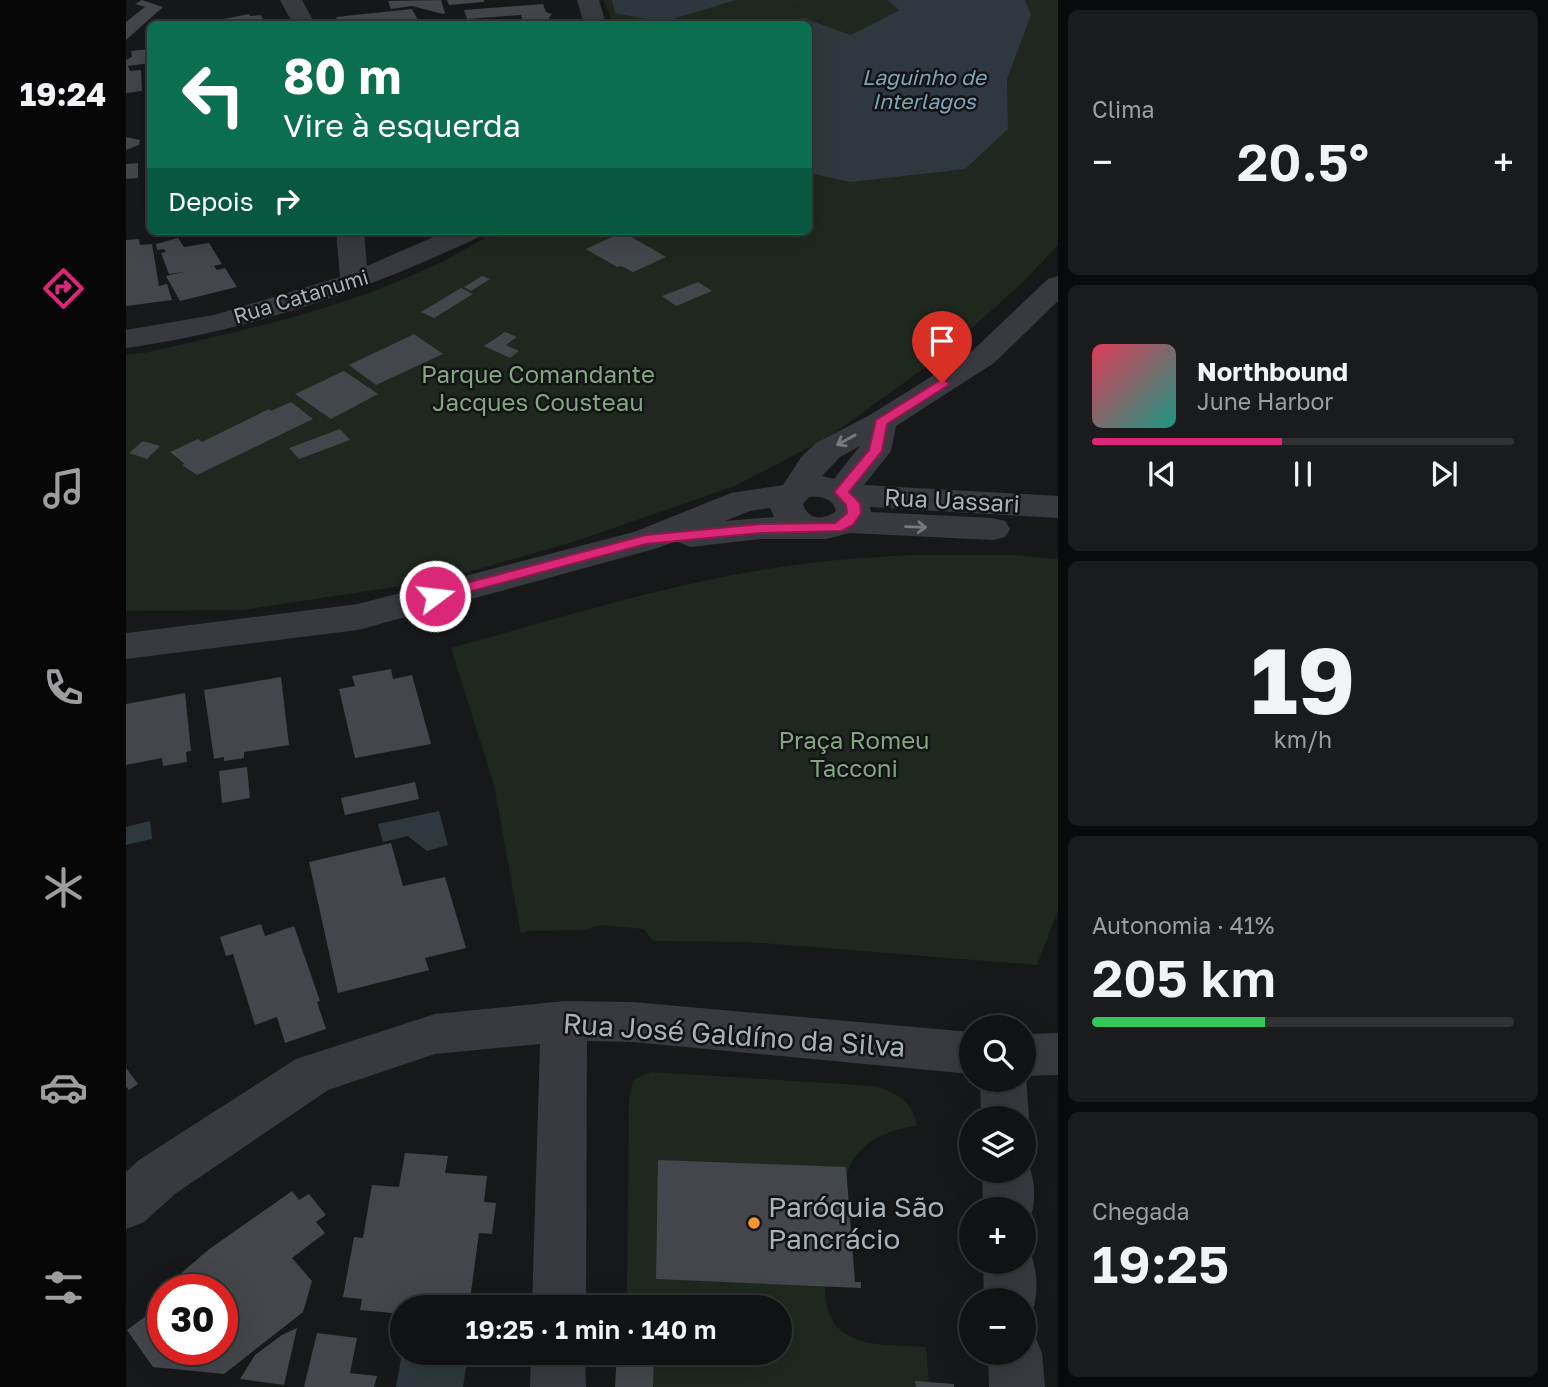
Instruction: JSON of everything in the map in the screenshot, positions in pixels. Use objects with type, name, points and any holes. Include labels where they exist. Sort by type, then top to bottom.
[{"type":"street","points":[[291,0],[302,21]]},
{"type":"street","points":[[588,0],[594,21]]},
{"type":"street","points":[[350,235],[355,282]]},
{"type":"street","name":"Rua Catanumi","points":[[126,339],[232,319],[355,282],[410,260],[461,235]]},
{"type":"street","points":[[807,527],[794,521],[786,512],[786,502],[814,463],[828,450],[881,422],[983,357],[1058,285]]},
{"type":"street","points":[[646,540],[761,528],[837,527],[845,503],[875,451],[881,422]]},
{"type":"street","points":[[126,646],[358,617],[646,540],[743,502],[811,486],[827,487],[845,503]]},
{"type":"street","name":"Rua Uassari","points":[[845,503],[1058,507]]},
{"type":"street","name":"Rua Uassari","points":[[845,503],[907,527],[1058,532]]},
{"type":"street","points":[[559,1295],[564,1021]]},
{"type":"street","name":"Rua José Galdíno da Silva","points":[[126,1205],[157,1177],[313,1074],[435,1034],[564,1021],[633,1023],[959,1052]]},
{"type":"street","points":[[1036,1055],[1058,1054]]},
{"type":"street","points":[[558,1365],[558,1387]]},
{"type":"street","points":[[1016,1365],[1017,1387]]},
{"type":"green space","name":"Parque Comandante Jacques Cousteau","points":[[603,0],[1058,0],[1058,245],[1023,282],[942,355],[829,437],[735,486],[576,541],[440,580],[243,610],[126,611],[126,355],[235,332],[326,307],[413,275],[488,235],[812,235],[812,21],[613,21]]},
{"type":"green space","name":"Praça Romeu Tacconi","points":[[913,555],[1014,555],[1058,559],[1058,910],[1037,965],[748,942],[653,941],[644,929],[600,925],[584,930],[527,931],[521,934],[494,785],[451,648],[625,600],[713,579],[816,562]]},
{"type":"green space","points":[[651,1072],[874,1086],[889,1091],[907,1104],[917,1126],[895,1130],[875,1139],[859,1152],[848,1171],[845,1201],[847,1263],[825,1262],[825,1295],[833,1321],[853,1338],[881,1345],[926,1347],[929,1387],[626,1387],[626,1365],[792,1365],[792,1295],[627,1295],[629,1099],[633,1080]]},
{"type":"water","points":[[612,0],[736,0],[666,21],[615,13]]},
{"type":"water","name":"Laguinho de Interlagos","points":[[887,0],[1025,0],[1031,15],[1007,79],[1008,129],[965,169],[851,182],[812,174],[812,21],[851,35],[900,10]]},
{"type":"water","name":"Laguinho de Interlagos","points":[[803,18],[811,21],[781,21]]},
{"type":"water","points":[[439,811],[448,845],[427,851],[408,836],[383,842],[378,824]]},
{"type":"water","points":[[150,821],[152,839],[126,845],[126,827]]},
{"type":"water","points":[[400,1365],[466,1365],[463,1387],[396,1387]]},
{"type":"building","points":[[142,0],[163,7],[126,40],[126,22],[145,7],[135,4]]},
{"type":"building","points":[[441,0],[445,13],[443,14],[412,6],[391,9],[388,1]]},
{"type":"building","points":[[447,0],[484,0],[484,2],[449,5]]},
{"type":"building","points":[[543,4],[546,12],[552,14],[550,21],[510,21],[522,19],[521,15],[467,19],[464,10]]},
{"type":"building","points":[[412,9],[418,21],[338,21],[336,17]]},
{"type":"building","points":[[249,14],[261,15],[264,21],[213,21]]},
{"type":"building","points":[[147,49],[147,63],[128,66],[130,71],[141,70],[142,91],[126,93],[126,60],[132,57],[131,51]]},
{"type":"building","points":[[126,137],[140,140],[139,145],[126,150]]},
{"type":"building","points":[[138,163],[138,178],[126,179],[126,164]]},
{"type":"building","points":[[616,235],[628,235],[666,257],[633,272],[621,266],[617,267],[586,249]]},
{"type":"building","points":[[178,238],[184,247],[209,243],[222,264],[214,266],[217,270],[225,268],[237,287],[180,301],[166,276],[184,272],[169,274],[161,253],[166,252],[164,249],[157,250],[156,244]]},
{"type":"building","points":[[139,239],[140,245],[152,244],[159,286],[167,284],[172,300],[126,306],[126,240]]},
{"type":"building","points":[[482,276],[490,279],[471,291],[464,287]]},
{"type":"building","points":[[698,282],[712,291],[676,306],[662,296]]},
{"type":"building","points":[[461,288],[473,294],[434,318],[421,312]]},
{"type":"building","points":[[505,332],[517,337],[506,345],[519,351],[510,358],[484,346]]},
{"type":"building","points":[[414,334],[443,354],[376,385],[349,365]]},
{"type":"building","points":[[344,371],[378,394],[331,419],[295,394]]},
{"type":"building","points":[[291,402],[313,419],[197,475],[182,465],[185,464],[170,452],[198,439],[202,442],[269,409],[271,411]]},
{"type":"building","points":[[340,429],[350,440],[299,459],[289,448]]},
{"type":"building","points":[[143,441],[160,446],[147,459],[129,453]]},
{"type":"building","points":[[391,669],[393,679],[412,675],[431,744],[355,758],[339,689],[355,686],[352,676]]},
{"type":"building","points":[[281,677],[289,745],[244,752],[244,758],[224,761],[224,757],[214,759],[204,690]]},
{"type":"building","points":[[185,693],[191,751],[186,752],[187,762],[163,766],[162,758],[126,765],[126,704]]},
{"type":"building","points":[[247,767],[250,798],[222,803],[219,771]]},
{"type":"building","points":[[415,782],[419,799],[345,815],[341,798]]},
{"type":"building","points":[[391,843],[403,886],[445,877],[466,948],[425,958],[429,970],[338,993],[309,862]]},
{"type":"building","points":[[261,924],[265,936],[294,926],[320,1001],[317,1002],[326,1029],[285,1043],[277,1017],[255,1025],[233,954],[226,956],[220,937]]},
{"type":"building","points":[[126,1068],[138,1084],[129,1090],[126,1086]]},
{"type":"building","points":[[405,1153],[448,1156],[445,1173],[487,1176],[484,1202],[496,1203],[492,1234],[479,1233],[471,1295],[390,1295],[390,1313],[360,1310],[362,1299],[343,1297],[354,1237],[363,1238],[372,1185],[399,1187]]},
{"type":"building","name":"Paróquia São Pancrácio","points":[[658,1160],[846,1167],[855,1282],[861,1282],[861,1288],[656,1279]]},
{"type":"building","points":[[292,1191],[299,1200],[309,1194],[326,1215],[316,1222],[325,1233],[292,1258],[312,1281],[303,1312],[238,1363],[238,1274],[180,1274],[208,1250]]},
{"type":"building","points":[[147,1315],[147,1358],[127,1330]]},
{"type":"building","points":[[297,1328],[284,1385],[240,1379],[255,1355],[282,1335]]},
{"type":"building","points":[[317,1333],[357,1338],[350,1373],[377,1376],[374,1387],[304,1387]]},
{"type":"building","points":[[152,1365],[235,1365],[224,1374]]},
{"type":"building","points":[[616,1365],[654,1365],[653,1387],[615,1387]]},
{"type":"building","points":[[915,1381],[954,1384],[954,1387],[916,1387]]},
{"type":"place","name":"Paróquia São Pancrácio","points":[[754,1223]]},
{"type":"route","points":[[435,596],[646,540],[761,528],[837,527],[848,522],[854,513],[853,503],[841,492],[875,451],[881,422],[942,383]]}]
